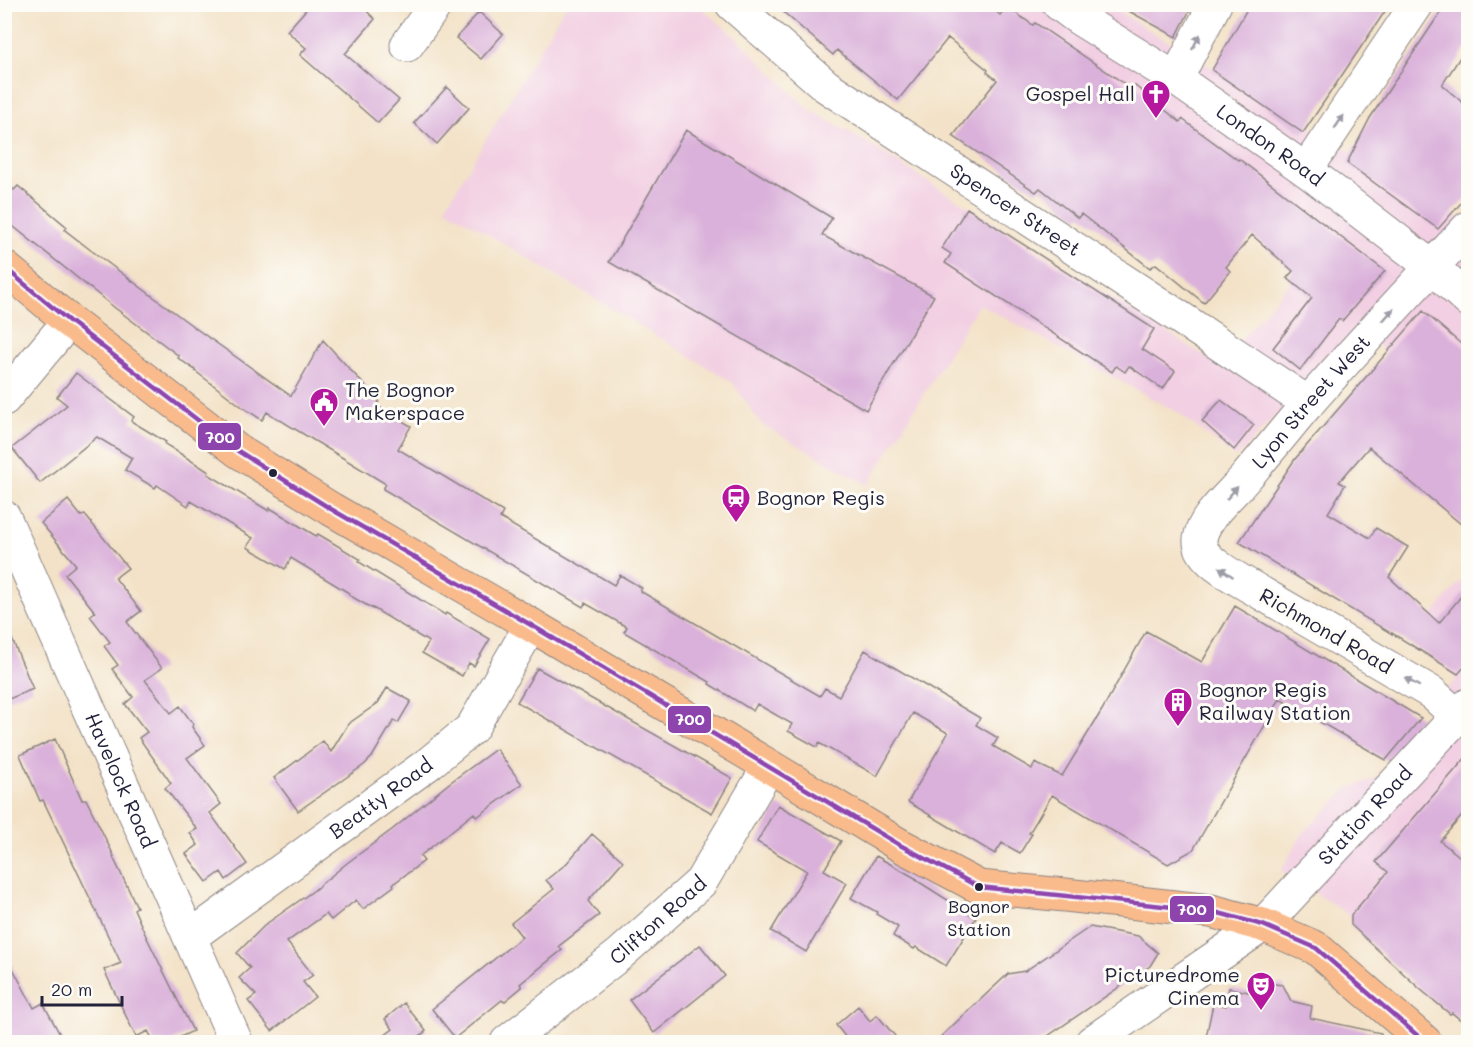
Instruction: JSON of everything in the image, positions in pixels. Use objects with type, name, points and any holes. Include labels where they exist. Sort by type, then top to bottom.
[{"type":"main road","points":[[4,267],[69,321],[238,451],[331,509],[769,765],[898,844],[979,887],[1065,894],[1210,911],[1263,925],[1316,948],[1425,1042]]},
{"type":"street","points":[[406,45],[436,4]]},
{"type":"street","name":"Spencer Street","points":[[732,4],[826,86],[1308,403]]},
{"type":"street","name":"London Road","points":[[1059,4],[1176,79],[1306,170],[1432,267],[1468,300]]},
{"type":"street","points":[[1176,79],[1215,4]]},
{"type":"street","points":[[1306,170],[1417,4]]},
{"type":"street","name":"Lyon Street West","points":[[1200,541],[1203,529],[1210,518],[1308,403],[1468,228]]},
{"type":"street","points":[[4,399],[69,321]]},
{"type":"street","name":"Havelock Road","points":[[4,517],[236,1042]]},
{"type":"street","name":"Richmond Road","points":[[1200,541],[1203,552],[1214,564],[1463,711]]},
{"type":"street","name":"Beatty Road","points":[[190,937],[428,764],[472,728],[531,625]]},
{"type":"street","name":"Station Road","points":[[1092,1042],[1263,925],[1463,711]]},
{"type":"street","name":"Clifton Road","points":[[507,1042],[619,955],[701,882],[769,765]]},
{"type":"shaded area","points":[[566,5],[698,5],[739,40],[806,107],[1219,365],[1301,270],[974,40],[1000,5],[1108,5],[1468,223],[1468,421],[1358,329],[1236,458],[1177,412],[979,304],[868,485],[761,424],[732,382],[445,208]]},
{"type":"shaded area","points":[[1468,572],[1468,805],[1354,918],[1281,871],[1303,833],[1349,788],[1374,779],[1395,765],[1387,759],[1456,680],[1424,626]]},
{"type":"building","points":[[311,4],[359,4],[375,19],[345,54],[399,100],[378,123],[300,55],[306,48],[287,31]]},
{"type":"building","points":[[774,4],[988,4],[1000,15],[1007,7],[1033,25],[1035,23],[1131,88],[1134,85],[1180,122],[1182,119],[1239,159],[1385,271],[1342,321],[1339,319],[1300,370],[1273,348],[1312,298],[1287,278],[1293,271],[1252,235],[1226,267],[1230,271],[1204,303],[1156,264],[1150,268],[1081,214],[1078,218],[1040,188],[1036,192],[953,136],[997,80],[948,38],[898,100],[837,50],[833,55]]},
{"type":"building","points":[[1116,4],[1193,4],[1176,37]]},
{"type":"building","points":[[1250,4],[1390,4],[1303,133],[1212,70]]},
{"type":"building","points":[[1446,4],[1468,4],[1468,45],[1442,85],[1468,107],[1468,195],[1438,229],[1347,163],[1370,118]]},
{"type":"building","points":[[479,12],[503,34],[481,59],[456,38]]},
{"type":"building","points":[[447,87],[469,108],[437,144],[414,123]]},
{"type":"building","points":[[686,130],[832,218],[822,235],[934,296],[866,410],[609,262]]},
{"type":"building","points":[[4,182],[14,190],[18,186],[88,248],[291,396],[323,340],[379,401],[377,406],[411,426],[398,449],[503,512],[500,518],[614,585],[620,575],[642,588],[640,591],[820,696],[825,688],[839,696],[865,650],[980,718],[976,725],[998,738],[993,746],[1032,769],[1035,763],[1062,776],[1146,631],[1202,662],[1235,606],[1421,718],[1386,760],[1280,699],[1193,850],[1168,864],[1052,795],[1020,853],[1002,843],[995,854],[908,802],[948,733],[913,713],[877,776],[819,743],[817,747],[788,731],[792,724],[757,704],[753,711],[709,684],[710,682],[624,632],[627,627],[585,603],[583,607],[383,489],[386,484],[267,412],[262,420],[245,409],[4,219]]},
{"type":"building","points":[[967,208],[1154,329],[1142,349],[1175,371],[1163,389],[1129,366],[1125,372],[1116,366],[1112,372],[945,263],[951,254],[942,248]]},
{"type":"building","points":[[1423,311],[1468,350],[1468,530],[1369,447],[1339,482],[1345,485],[1328,513],[1370,538],[1376,528],[1408,547],[1389,577],[1439,623],[1468,588],[1468,663],[1458,674],[1239,542],[1295,459]]},
{"type":"building","points":[[76,373],[134,417],[131,421],[166,442],[165,444],[209,472],[208,474],[269,511],[270,508],[316,536],[318,534],[445,615],[446,613],[490,639],[474,666],[469,663],[462,676],[422,653],[429,642],[291,558],[285,569],[247,547],[253,538],[191,501],[188,506],[157,485],[155,488],[125,470],[132,458],[97,437],[40,483],[12,448],[67,405],[57,397]]},
{"type":"building","points":[[1221,400],[1254,425],[1234,450],[1202,421]]},
{"type":"building","points":[[68,500],[81,516],[85,515],[128,568],[115,578],[141,611],[127,622],[162,668],[145,680],[171,713],[180,706],[205,745],[187,758],[221,804],[210,813],[247,864],[226,880],[221,872],[207,882],[186,854],[198,845],[190,833],[197,829],[165,788],[171,783],[139,738],[147,732],[125,704],[133,697],[112,669],[118,665],[104,646],[110,642],[90,616],[95,612],[65,574],[76,565],[41,523]]},
{"type":"building","points":[[4,620],[33,689],[4,701]]},
{"type":"building","points":[[537,668],[732,778],[712,813],[517,702]]},
{"type":"building","points":[[387,688],[411,701],[398,723],[394,720],[372,757],[364,765],[298,811],[274,778],[323,741],[331,752],[348,724],[378,703]]},
{"type":"building","points":[[55,739],[82,800],[86,799],[114,856],[137,907],[134,909],[146,936],[193,1031],[170,1042],[154,1042],[148,1031],[136,1037],[104,970],[121,963],[43,800],[40,801],[20,755]]},
{"type":"building","points":[[496,749],[522,784],[477,817],[474,813],[420,856],[424,861],[363,909],[356,900],[331,920],[326,914],[287,942],[313,975],[303,982],[315,997],[272,1031],[248,1001],[256,995],[239,978],[250,968],[237,953],[266,924],[313,891]]},
{"type":"building","points":[[1468,755],[1468,809],[1440,841],[1468,863],[1468,1026],[1420,989],[1351,925],[1351,915],[1388,872],[1376,862]]},
{"type":"building","points":[[778,805],[841,841],[824,870],[847,883],[806,952],[771,931],[807,871],[757,842]]},
{"type":"building","points":[[592,834],[623,861],[588,901],[599,915],[559,946],[562,950],[520,984],[522,987],[455,1038],[432,1009],[522,937],[511,923],[554,889],[546,880],[566,864]]},
{"type":"building","points":[[876,856],[917,879],[976,918],[946,966],[893,936],[898,927],[851,898]]},
{"type":"building","points":[[1090,927],[1138,936],[1158,953],[1150,966],[1039,1042],[935,1042],[1008,974],[1025,971]]},
{"type":"building","points":[[700,945],[725,976],[654,1033],[629,1000]]},
{"type":"building","points":[[4,952],[34,1008],[43,1003],[64,1042],[4,1042]]},
{"type":"building","name":"Picturedrome Cinema","points":[[1266,983],[1283,985],[1291,1001],[1312,1006],[1310,1018],[1381,1033],[1380,1042],[1205,1042],[1213,1004],[1226,1006],[1229,988],[1253,993]]},
{"type":"building","points":[[404,1003],[426,1031],[412,1042],[376,1042],[393,1029],[385,1019]]},
{"type":"building","points":[[858,1006],[870,1021],[877,1015],[900,1042],[844,1042],[847,1039],[836,1025]]},
{"type":"transit line","name":"700","points":[[4,267],[69,321],[238,451],[331,509],[531,625],[898,844],[979,887],[1211,911],[1263,925],[1316,948],[1425,1042]]},
{"type":"place","name":"Gospel Hall","points":[[1156,120]]},
{"type":"place","name":"The Bognor Makerspace","points":[[324,428]]},
{"type":"place","name":"Bognor Regis","points":[[736,524]]},
{"type":"place","name":"Bognor Regis Railway Station","points":[[1178,728]]},
{"type":"place","name":"Bognor Station","points":[[979,887]]},
{"type":"place","name":"Picturedrome Cinema","points":[[1261,1012]]}]
